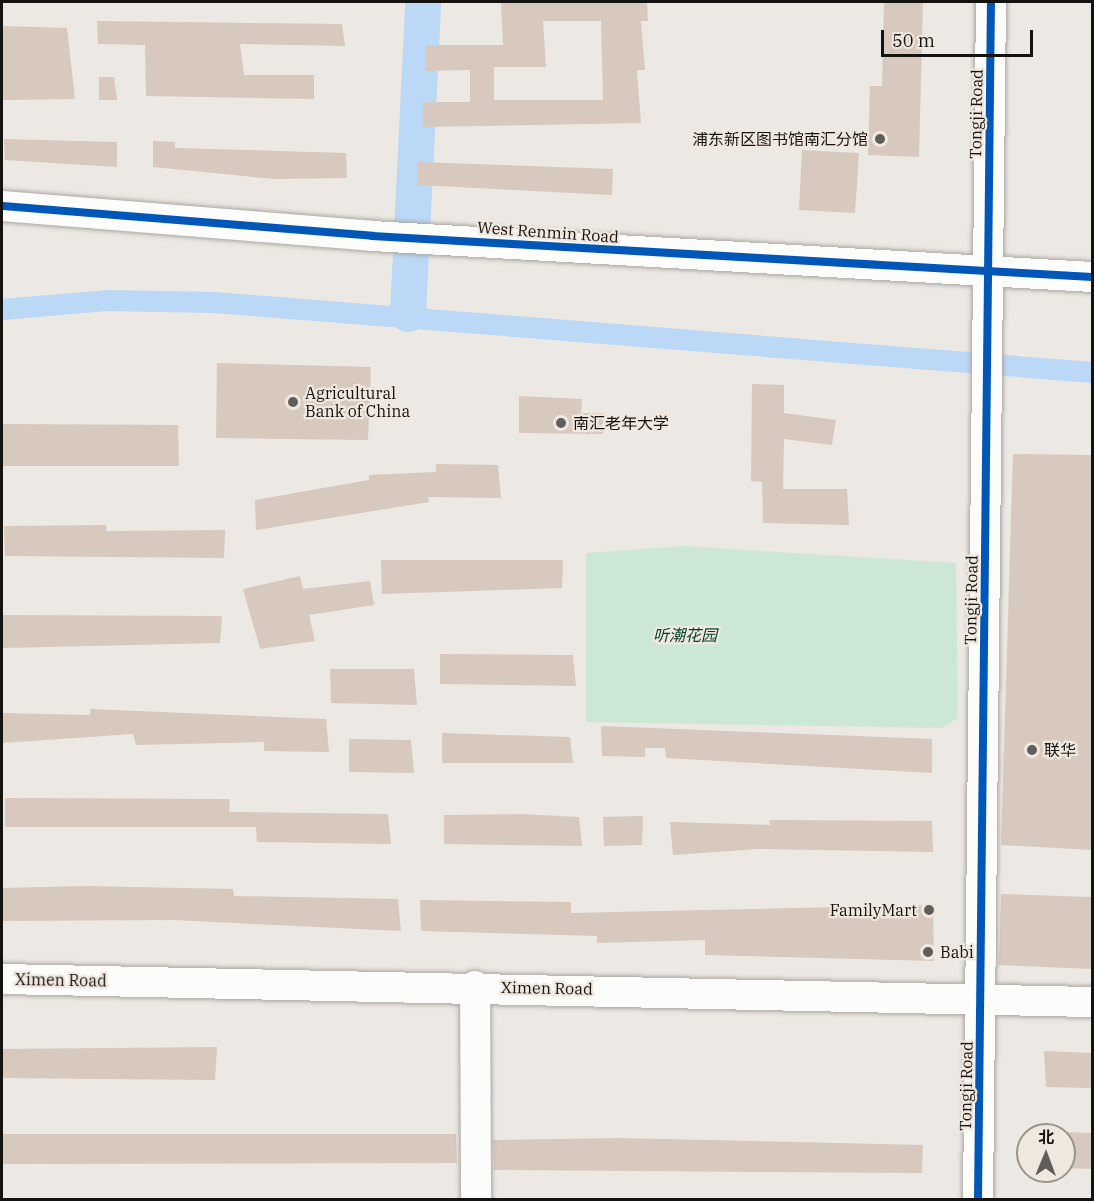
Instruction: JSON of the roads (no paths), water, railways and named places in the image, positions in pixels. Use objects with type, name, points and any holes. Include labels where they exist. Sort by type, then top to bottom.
[{"type":"street","name":"Tongji Road","points":[[978,1200],[987,273],[992,2]]},
{"type":"street","name":"West Renmin Road","points":[[2,206],[374,236],[987,273],[1092,277]]},
{"type":"street","name":"Ximen Road","points":[[2,979],[475,986],[980,997],[1092,1002]]},
{"type":"street","points":[[475,986],[476,1200]]},
{"type":"waterway","points":[[408,314],[423,2]]},
{"type":"waterway","points":[[2,309],[106,300],[214,302],[1092,372]]},
{"type":"place","name":"浦东新区图书馆南汇分馆","points":[[880,139]]},
{"type":"place","name":"Agricultural Bank of China","points":[[293,402]]},
{"type":"place","name":"南汇老年大学","points":[[561,423]]},
{"type":"place","name":"联华","points":[[1032,750]]},
{"type":"place","name":"FamilyMart","points":[[929,910]]},
{"type":"place","name":"Babi","points":[[928,952]]},
{"type":"park label","name":"听潮花园","points":[[685,635]]}]
